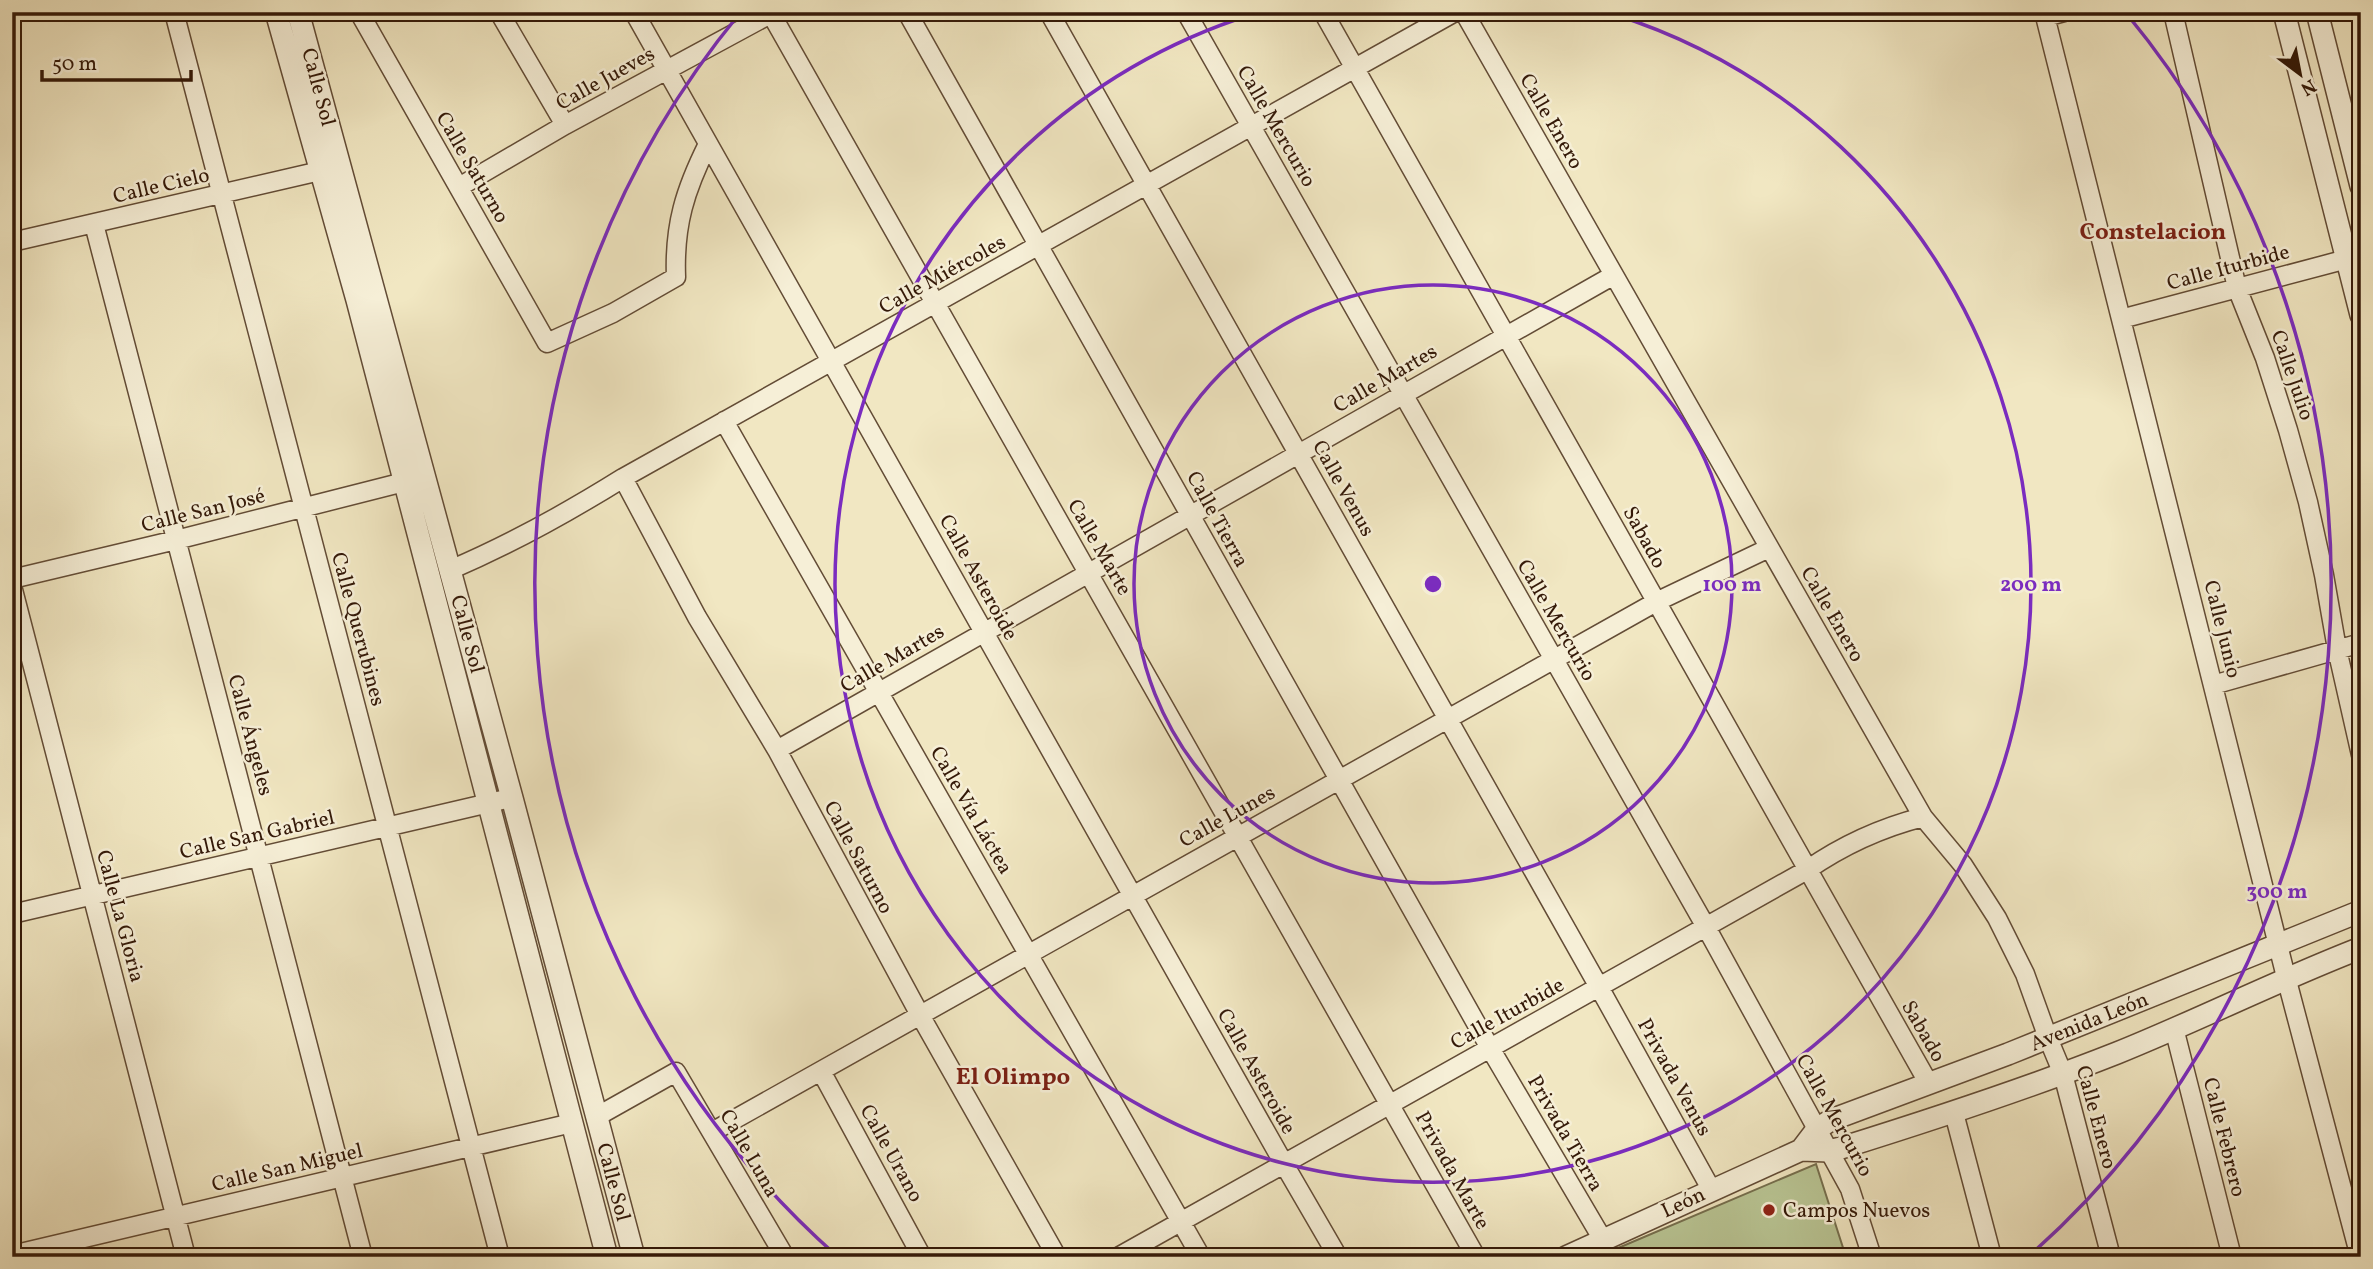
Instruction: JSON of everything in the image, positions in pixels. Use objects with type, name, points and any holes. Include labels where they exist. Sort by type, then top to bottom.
[{"type":"street","name":"Calle Querubines","points":[[174,12],[500,1257]]},
{"type":"street","name":"Calle Sol","points":[[276,12],[404,482],[607,1257]]},
{"type":"street","name":"Calle Sol","points":[[298,12],[634,1257]]},
{"type":"street","name":"Calle Saturno","points":[[359,12],[547,343],[613,313],[676,277],[678,220],[686,192],[708,144]]},
{"type":"street","points":[[499,12],[565,125]]},
{"type":"street","name":"Calle Asteroide","points":[[634,12],[1338,1257]]},
{"type":"street","name":"Calle Tierra","points":[[907,12],[1490,1048]]},
{"type":"street","name":"Calle Venus","points":[[1049,12],[1599,987]]},
{"type":"street","name":"Calle Mercurio","points":[[1186,12],[1706,927],[1850,1189],[1872,1257]]},
{"type":"street","name":"Sabado","points":[[1323,12],[1928,1084]]},
{"type":"street","name":"Calle Miércoles","points":[[450,570],[545,525],[724,421],[1252,128],[1455,12]]},
{"type":"street","name":"Calle Enero","points":[[1464,12],[1923,817],[1963,865],[1997,918],[2025,974],[2063,1073],[2111,1257]]},
{"type":"street","points":[[2045,15],[2063,12]]},
{"type":"street","name":"Calle Julio","points":[[2173,12],[2237,288],[2292,442],[2324,575],[2337,649],[2361,755]]},
{"type":"street","points":[[2284,12],[2361,315]]},
{"type":"street","points":[[2316,12],[2361,186]]},
{"type":"street","name":"Calle Jueves","points":[[459,187],[565,125],[772,13]]},
{"type":"street","name":"Calle Marte","points":[[772,13],[1390,1105]]},
{"type":"street","name":"Calle Junio","points":[[2045,15],[2286,977],[2360,1257]]},
{"type":"street","name":"Calle Cielo","points":[[12,242],[320,171]]},
{"type":"street","name":"Calle Ángeles","points":[[94,224],[363,1257]]},
{"type":"street","name":"Calle Iturbide","points":[[2121,319],[2347,260]]},
{"type":"street","name":"Calle Martes","points":[[776,750],[1614,275]]},
{"type":"street","name":"Calle Vía Láctea","points":[[724,421],[1201,1257]]},
{"type":"street","name":"Calle Saturno","points":[[623,478],[697,617],[776,750],[920,1015],[1057,1257]]},
{"type":"street","name":"Calle San José","points":[[12,579],[404,482]]},
{"type":"street","name":"Calle Lunes","points":[[712,1132],[1656,602],[1769,548]]},
{"type":"street","name":"Calle La Gloria","points":[[12,586],[186,1257]]},
{"type":"street","points":[[2213,685],[2361,643]]},
{"type":"street","name":"Calle San Gabriel","points":[[12,914],[512,798]]},
{"type":"street","name":"Calle Iturbide","points":[[1118,1257],[1807,870],[1833,852],[1892,825],[1923,817]]},
{"type":"street","name":"Avenida León","points":[[1817,1129],[1831,1120],[2048,1038],[2361,911]]},
{"type":"street","name":"Avenida León","points":[[1829,1151],[1954,1113],[2063,1073],[2174,1028],[2286,977],[2361,948]]},
{"type":"street","name":"Privada Venus","points":[[1599,987],[1711,1189]]},
{"type":"street","name":"Calle Febrero","points":[[2174,1028],[2232,1257]]},
{"type":"street","name":"Privada Tierra","points":[[1490,1048],[1603,1240]]},
{"type":"street","name":"Calle Urano","points":[[821,1071],[922,1257]]},
{"type":"street","name":"Calle Luna","points":[[597,1117],[676,1072],[785,1257]]},
{"type":"street","name":"Privada Marte","points":[[1390,1105],[1476,1257]]},
{"type":"street","points":[[1954,1113],[1992,1257]]},
{"type":"street","name":"Calle San Miguel","points":[[12,1255],[572,1123]]},
{"type":"street","name":"León","points":[[1801,1150],[1817,1129]]},
{"type":"street","name":"León","points":[[1566,1257],[1801,1150],[1829,1151]]},
{"type":"green space","name":"Campos Nuevos","points":[[1816,1164],[1846,1257],[1597,1257]]},
{"type":"place","name":"Campos Nuevos","points":[[1769,1210]]},
{"type":"district","name":"Constelacion","points":[[2153,231]]},
{"type":"district","name":"El Olimpo","points":[[1013,1076]]}]
